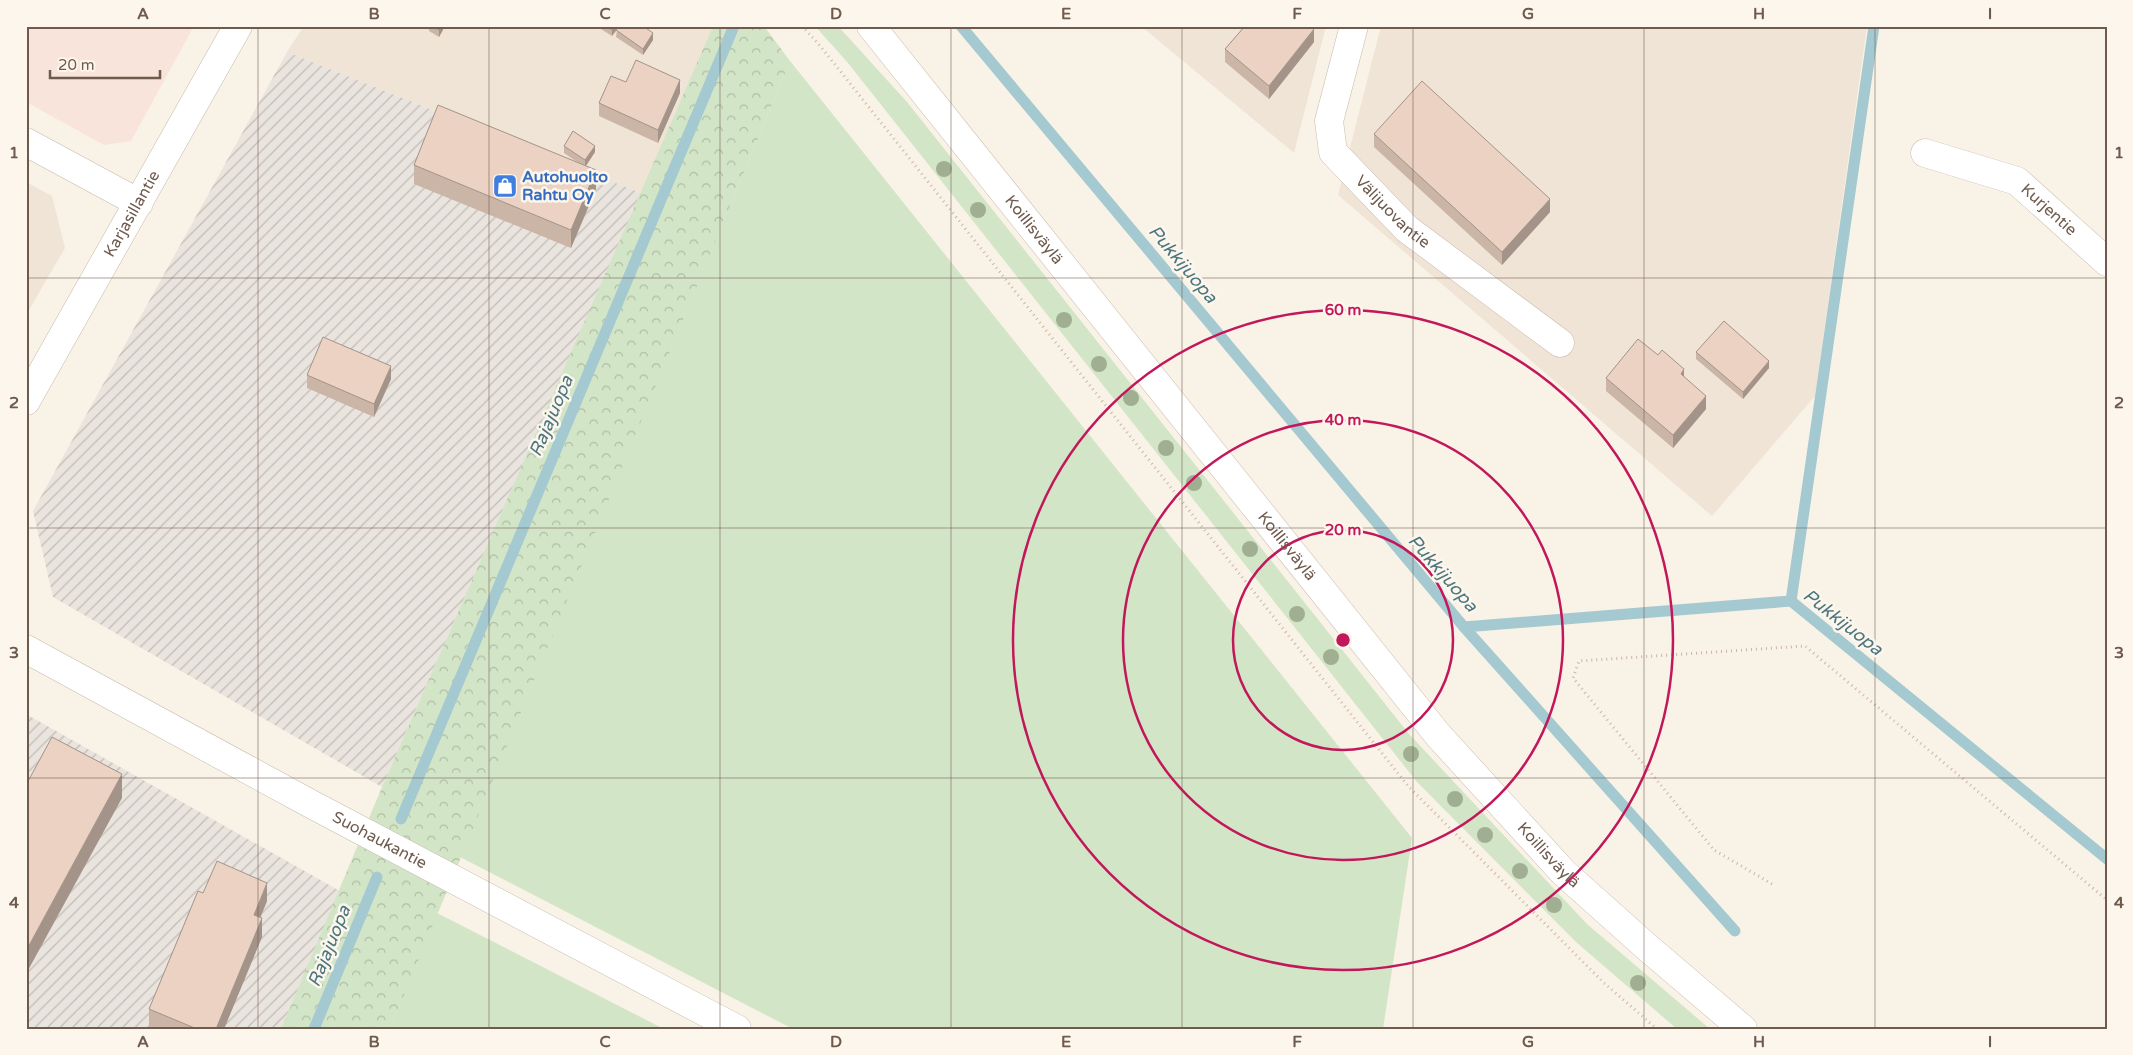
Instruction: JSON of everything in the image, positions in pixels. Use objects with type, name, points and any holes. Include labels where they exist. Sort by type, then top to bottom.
[{"type":"street","name":"Karjasillantie","points":[[26,401],[238,26]]},
{"type":"street","name":"Koillisväylä","points":[[871,26],[1438,735],[1564,873],[1743,1029]]},
{"type":"street","name":"Välijuovantie","points":[[1354,26],[1329,121],[1333,152],[1407,229],[1560,343]]},
{"type":"street","points":[[26,142],[139,203]]},
{"type":"street","name":"Kurjentie","points":[[1925,153],[2017,180],[2107,262]]},
{"type":"street","name":"Suohaukantie","points":[[26,649],[310,804],[737,1029]]},
{"type":"path","points":[[802,26],[821,47],[1408,786],[1604,983],[1657,1029]]},
{"type":"path","points":[[1772,884],[1714,850],[1572,678],[1579,661],[1805,646],[2107,900]]},
{"type":"shaded area","points":[[26,26],[194,26],[131,141],[104,145],[26,102]]},
{"type":"shaded area","points":[[304,26],[713,26],[641,193],[287,52]]},
{"type":"shaded area","points":[[1141,26],[1326,26],[1294,153]]},
{"type":"shaded area","points":[[1381,26],[1867,26],[1815,396],[1712,516],[1338,195]]},
{"type":"shaded area","points":[[287,52],[641,193],[382,787],[53,597],[33,511]]},
{"type":"shaded area","points":[[26,182],[52,196],[65,248],[26,315]]},
{"type":"shaded area","points":[[26,714],[340,891],[281,1029],[26,1029]]},
{"type":"green space","points":[[713,26],[764,26],[790,61],[390,1029],[281,1029],[382,787]]},
{"type":"green space","points":[[815,26],[838,26],[907,102],[1409,734],[1587,924],[1710,1029],[1677,1029],[1576,942],[1417,782],[848,63]]},
{"type":"green space","points":[[790,61],[1412,838],[1383,1029],[793,1029],[460,857]]},
{"type":"green space","points":[[437,913],[664,1029],[390,1029]]},
{"type":"building","points":[[432,26],[441,26],[439,30]]},
{"type":"building","points":[[619,26],[643,26],[653,33],[643,49],[616,30]]},
{"type":"building","points":[[1245,26],[1310,26],[1314,29],[1269,86],[1225,49]]},
{"type":"building","points":[[636,60],[680,80],[658,130],[599,103],[611,76],[626,82]]},
{"type":"building","points":[[1422,81],[1550,199],[1502,252],[1374,134]]},
{"type":"building","name":"Autohuolto Rahtu Oy","points":[[438,105],[596,170],[571,230],[414,165]]},
{"type":"building","points":[[573,131],[595,146],[585,160],[564,146]]},
{"type":"building","points":[[1724,321],[1769,361],[1743,392],[1696,352]]},
{"type":"building","points":[[323,337],[391,366],[374,404],[307,375]]},
{"type":"building","points":[[1638,339],[1658,355],[1662,350],[1684,369],[1681,374],[1706,396],[1673,435],[1606,378]]},
{"type":"building","points":[[52,737],[122,774],[26,951],[26,785]]},
{"type":"building","points":[[217,861],[267,883],[254,915],[262,918],[216,1029],[197,1029],[149,1009],[198,891],[203,893]]},
{"type":"waterway","name":"Rajajuopa","points":[[401,819],[734,26]]},
{"type":"waterway","name":"Pukkijuopa","points":[[961,26],[1464,627],[1791,601],[2107,859]]},
{"type":"waterway","points":[[1791,601],[1874,26]]},
{"type":"waterway","points":[[1464,627],[1735,931]]},
{"type":"waterway","name":"Rajajuopa","points":[[314,1029],[377,877]]},
{"type":"place","name":"Autohuolto Rahtu Oy","points":[[505,186]]}]
